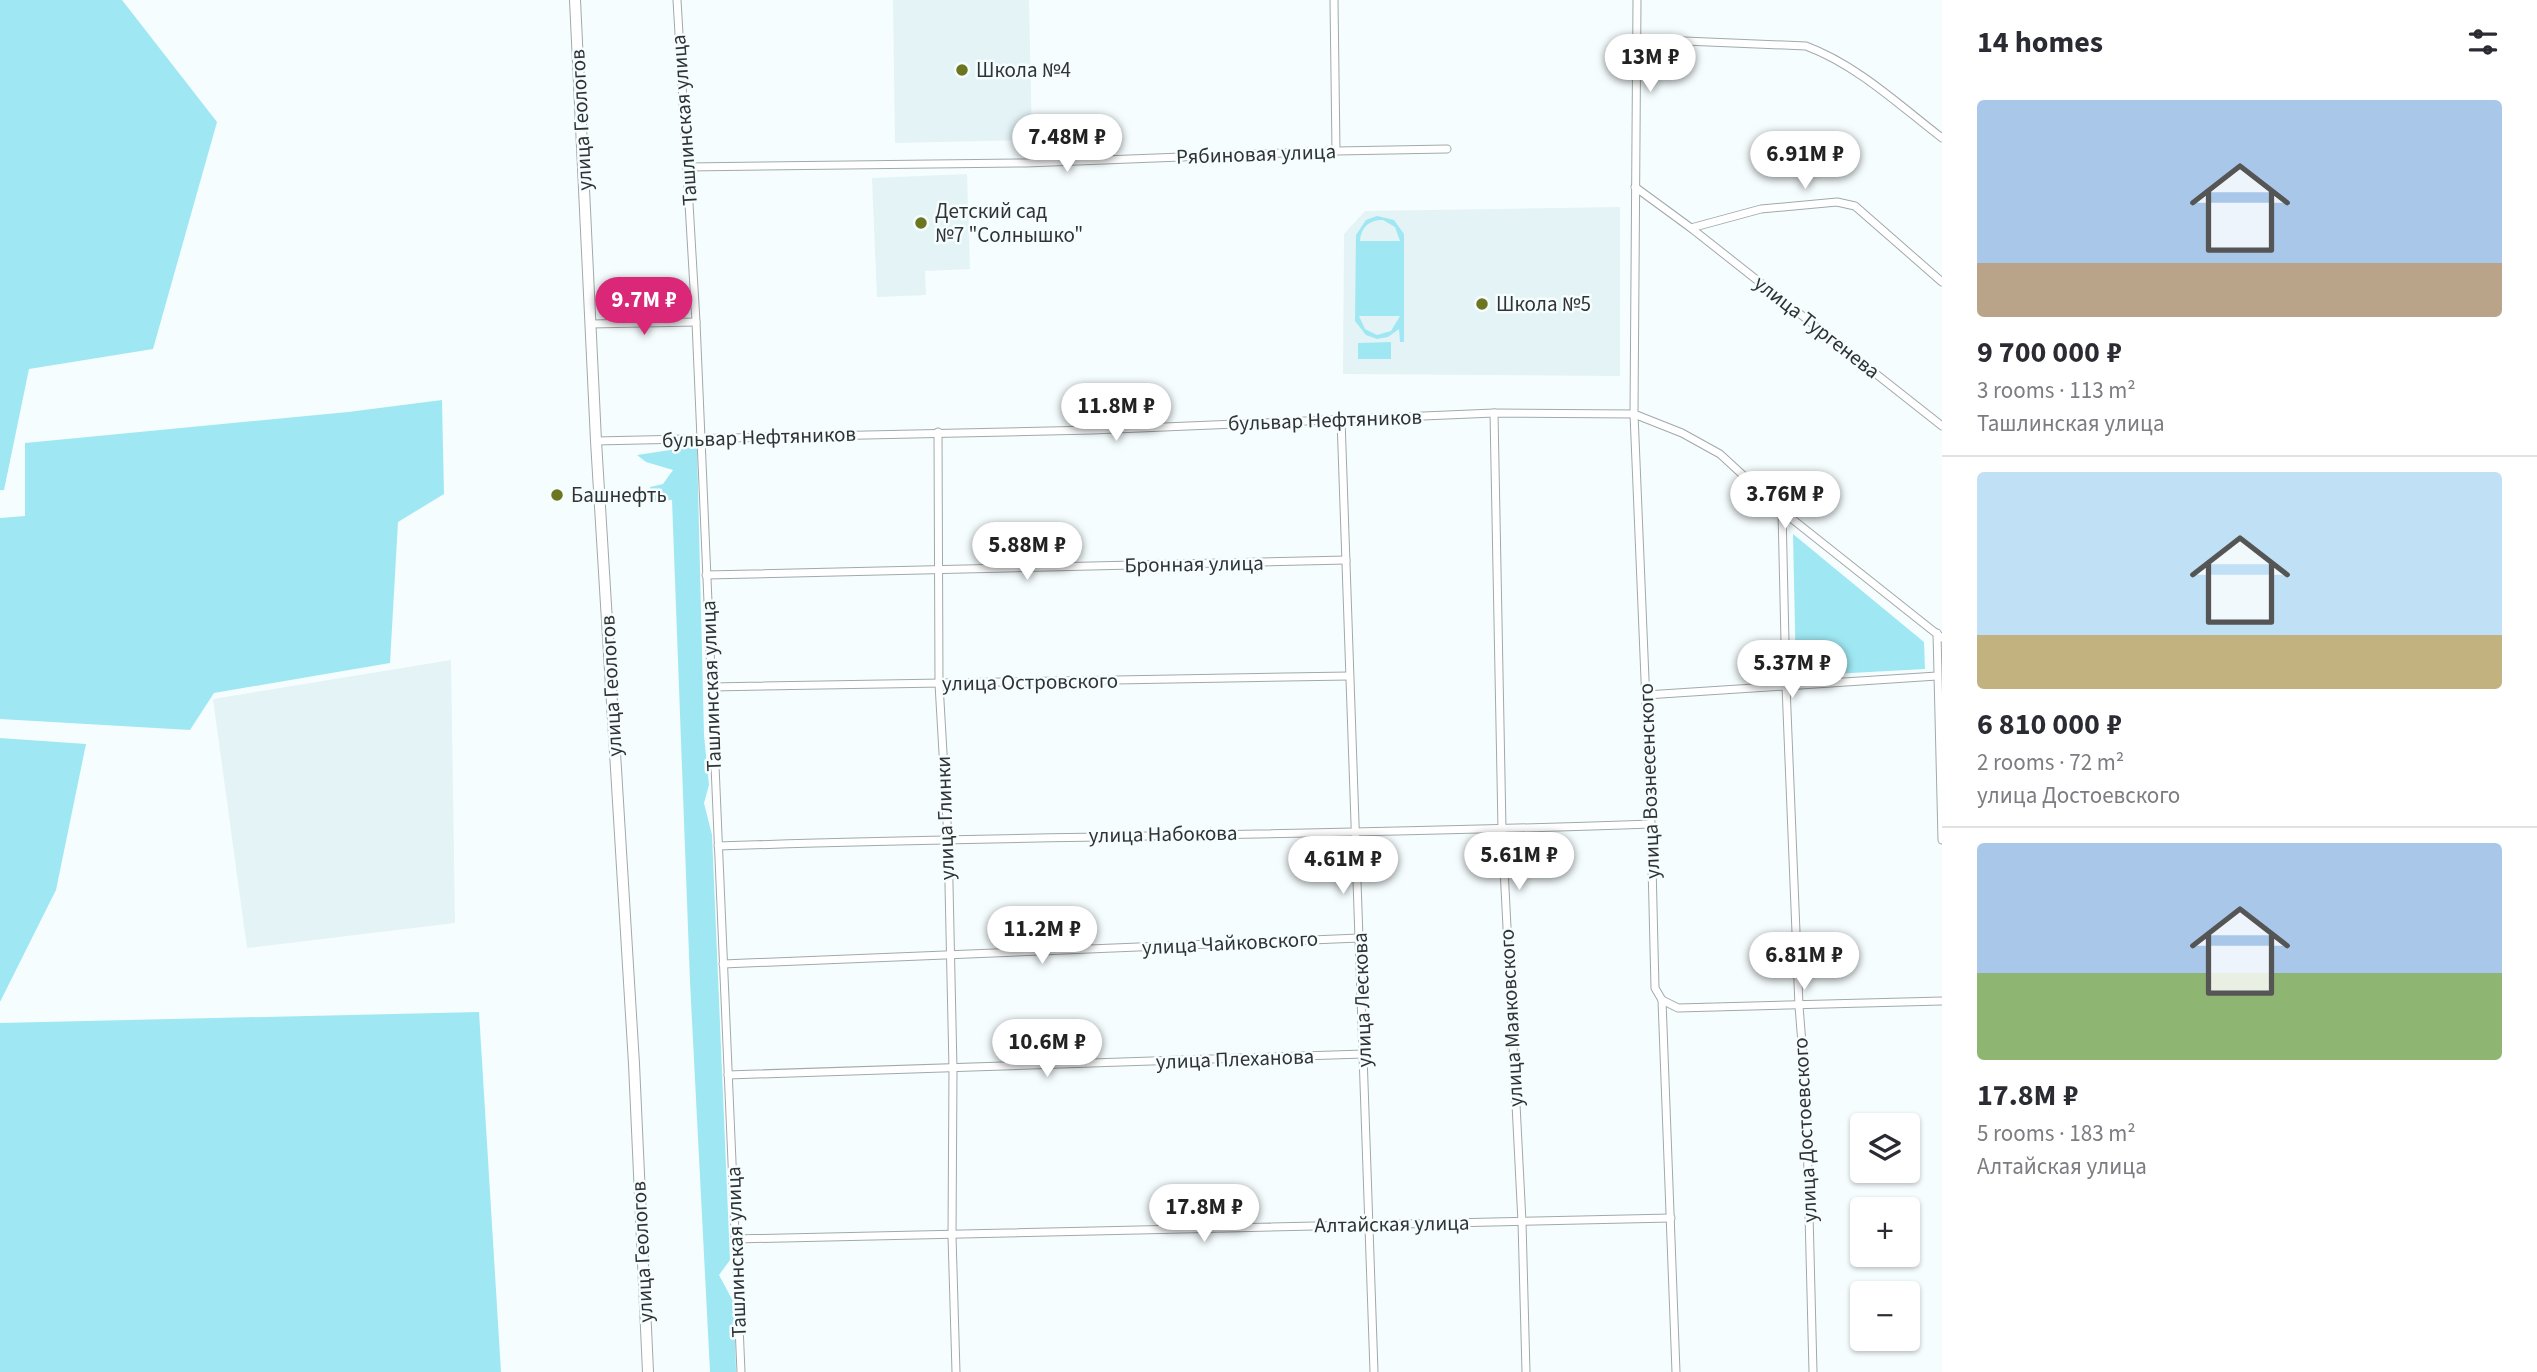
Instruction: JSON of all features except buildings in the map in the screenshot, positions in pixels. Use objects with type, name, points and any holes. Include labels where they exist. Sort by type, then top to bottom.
[{"type":"main road","name":"улица Геологов","points":[[575,0],[596,441],[634,1065],[648,1372]]},
{"type":"street","name":"Ташлинская улица","points":[[677,0],[696,322],[741,1372]]},
{"type":"street","points":[[1334,0],[1336,151]]},
{"type":"street","name":"улица Вознесенского","points":[[1637,0],[1634,414],[1655,988],[1662,1000],[1676,1372]]},
{"type":"street","points":[[1637,40],[1806,46],[1828,54],[1852,68],[1942,138]]},
{"type":"street","name":"Рябиновая улица","points":[[687,167],[1026,163],[1447,149]]},
{"type":"street","name":"улица Тургенева","points":[[1635,187],[1942,426]]},
{"type":"street","points":[[1691,228],[1761,209],[1837,202],[1855,206],[1942,282]]},
{"type":"street","points":[[590,324],[696,322]]},
{"type":"street","name":"бульвар Нефтяников","points":[[596,441],[1091,430],[1494,412],[1634,414]]},
{"type":"street","name":"улица Маяковского","points":[[1494,412],[1502,829],[1522,1222],[1526,1372]]},
{"type":"street","points":[[1634,414],[1682,433],[1720,454],[1782,511],[1939,635],[1937,676],[1942,840]]},
{"type":"street","name":"улица Лескова","points":[[1341,419],[1374,1372]]},
{"type":"street","name":"улица Глинки","points":[[938,432],[939,684],[948,839],[956,1372]]},
{"type":"street","name":"улица Достоевского","points":[[1782,511],[1786,686],[1799,1006],[1806,1094],[1814,1372]]},
{"type":"street","name":"Бронная улица","points":[[706,575],[1346,560]]},
{"type":"street","name":"улица Островского","points":[[711,687],[1349,676]]},
{"type":"street","points":[[1646,695],[1937,676]]},
{"type":"street","name":"улица Набокова","points":[[718,846],[1651,824]]},
{"type":"street","name":"улица Чайковского","points":[[723,964],[1359,937]]},
{"type":"street","points":[[1662,1000],[1678,1008],[1942,1001]]},
{"type":"street","name":"улица Плеханова","points":[[728,1075],[1364,1054]]},
{"type":"street","name":"Алтайская улица","points":[[736,1239],[1671,1218]]},
{"type":"shaded area","points":[[0,0],[122,0],[217,122],[153,349],[29,369],[4,490],[0,490]]},
{"type":"shaded area","name":"Школа №4","points":[[893,0],[1029,0],[1032,140],[895,143]]},
{"type":"shaded area","name":"Детский сад №7 \"Солнышко\"","points":[[967,174],[970,269],[925,271],[926,295],[877,297],[872,178]]},
{"type":"shaded area","name":"Школа №5","points":[[1620,207],[1620,376],[1343,374],[1344,234],[1365,211]]},
{"type":"shaded area","points":[[1377,216],[1394,220],[1404,234],[1404,342],[1400,342],[1399,329],[1388,337],[1377,339],[1366,335],[1355,321],[1356,235],[1366,220]],"holes":[[[1383,220],[1395,227],[1400,241],[1360,241],[1367,225]],[[1359,316],[1400,316],[1391,331],[1377,335],[1365,329]]]},
{"type":"shaded area","points":[[1391,342],[1391,359],[1358,359],[1358,343]]},
{"type":"shaded area","points":[[442,400],[444,494],[398,522],[390,663],[214,693],[190,730],[0,719],[0,518],[25,516],[25,443],[348,412]]},
{"type":"shaded area","points":[[697,446],[704,735],[709,785],[704,803],[712,835],[730,1260],[719,1275],[734,1303],[736,1372],[710,1372],[690,982],[672,500],[650,501],[650,487],[663,484],[673,470],[646,462],[637,455]]},
{"type":"shaded area","points":[[1793,534],[1924,642],[1925,669],[1796,676]]},
{"type":"shaded area","points":[[451,660],[455,923],[247,948],[213,699]]},
{"type":"shaded area","points":[[0,738],[86,744],[56,890],[0,1002]]},
{"type":"shaded area","points":[[479,1012],[501,1372],[0,1372],[0,1023]]},
{"type":"place","name":"Школа №4","points":[[962,70]]},
{"type":"place","name":"Детский сад №7 \"Солнышко\"","points":[[921,223]]},
{"type":"place","name":"Школа №5","points":[[1482,304]]},
{"type":"place","name":"Башнефть","points":[[557,495]]}]
